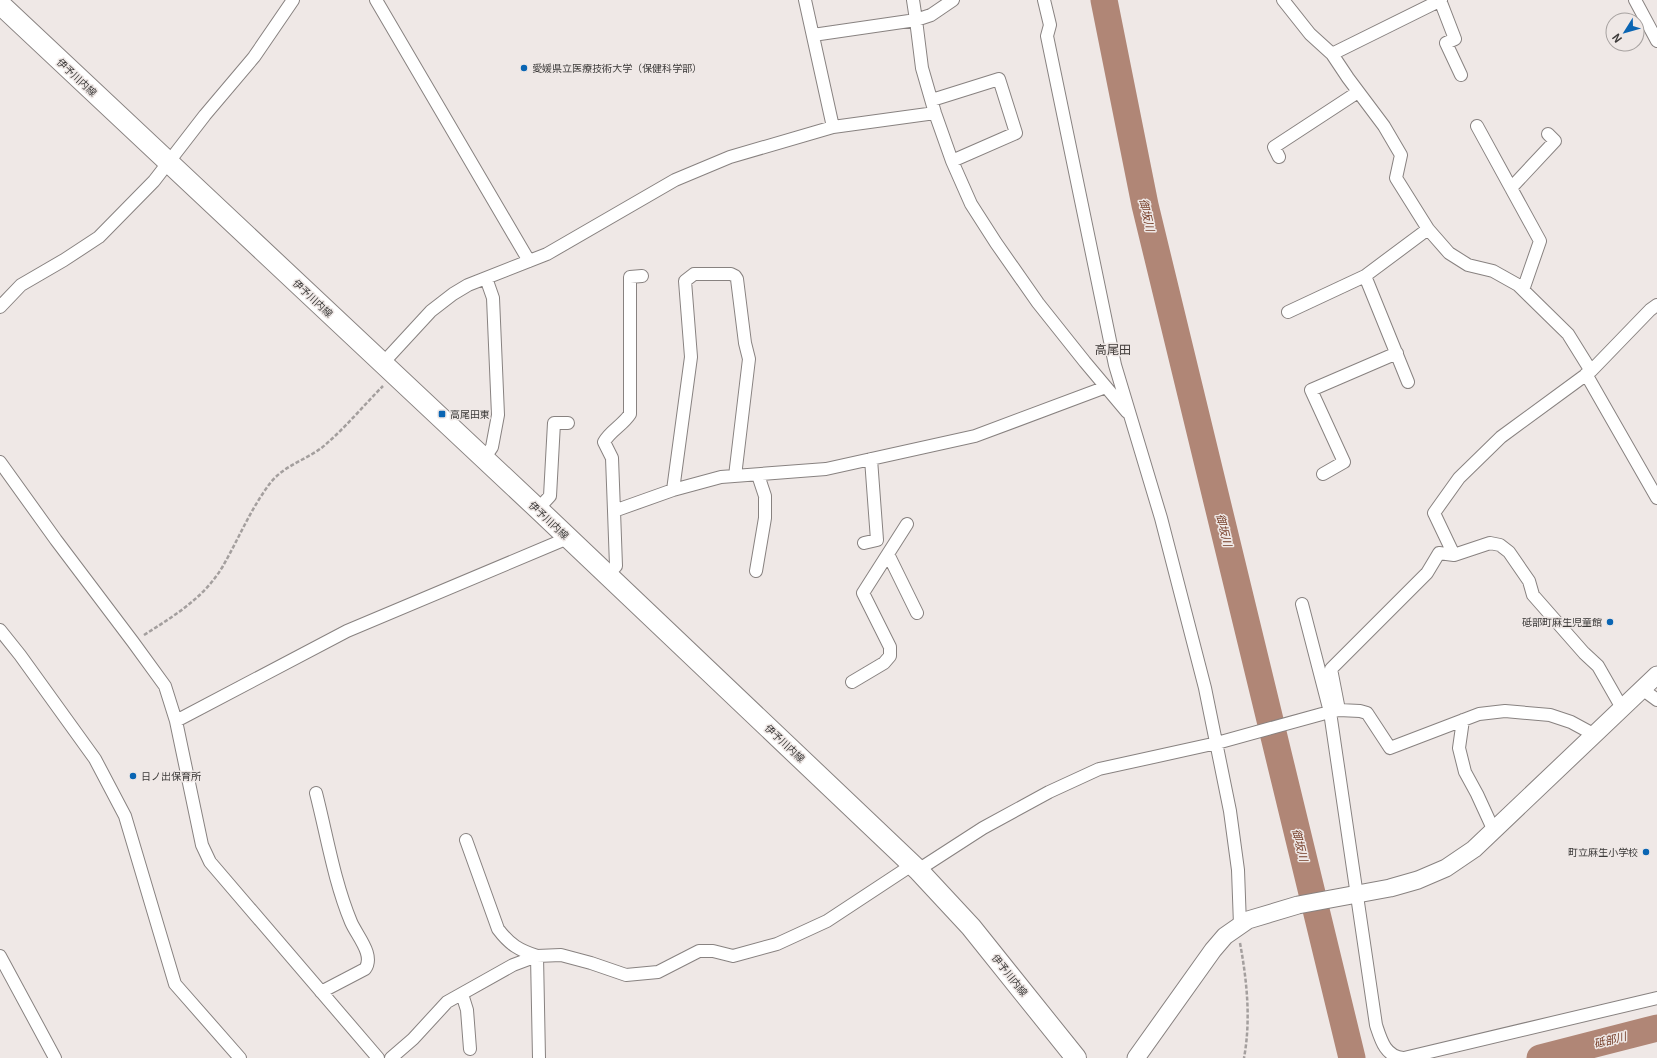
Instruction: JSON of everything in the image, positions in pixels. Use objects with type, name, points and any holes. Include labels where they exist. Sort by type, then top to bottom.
[{"type":"main road","name":"伊予川内線","points":[[0,4],[538,509],[915,867],[971,927],[1076,1058]]},
{"type":"street","points":[[0,307],[21,285],[64,260],[99,237],[154,181],[205,115],[254,57],[294,0]]},
{"type":"street","points":[[376,0],[529,260]]},
{"type":"street","points":[[805,0],[833,127]]},
{"type":"street","points":[[913,0],[920,55],[935,113],[952,161],[971,204],[1038,303],[1130,416]]},
{"type":"street","points":[[812,35],[916,20],[931,15],[954,0]]},
{"type":"street","points":[[1044,0],[1050,25],[1047,36],[1115,365],[1161,518],[1205,688],[1222,742],[1244,922]]},
{"type":"street","points":[[1283,0],[1310,34],[1332,54],[1384,126],[1401,155],[1396,178],[1428,229],[1449,253],[1468,265],[1493,271],[1523,290],[1568,334],[1623,441],[1657,498]]},
{"type":"street","points":[[1332,54],[1441,0],[1455,39],[1446,43],[1462,75]]},
{"type":"street","points":[[1636,0],[1657,41]]},
{"type":"street","points":[[932,100],[1000,79],[1016,133],[952,161]]},
{"type":"street","points":[[1279,157],[1274,147],[1358,92]]},
{"type":"street","points":[[388,369],[431,311],[468,285],[547,254],[675,180],[730,157],[833,127],[935,113]]},
{"type":"street","points":[[1477,126],[1540,241],[1523,290]]},
{"type":"street","points":[[1511,188],[1555,141],[1548,134]]},
{"type":"street","points":[[1288,312],[1365,276],[1428,229]]},
{"type":"street","points":[[673,490],[691,357],[685,281],[694,274],[731,274],[737,279],[745,343],[749,359],[735,476]]},
{"type":"street","points":[[607,575],[616,566],[612,458],[604,442],[606,438],[627,419],[630,414],[630,277],[642,276]]},
{"type":"street","points":[[1365,276],[1408,382]]},
{"type":"street","points":[[484,459],[492,447],[498,415],[493,298],[486,278]]},
{"type":"street","points":[[1454,555],[1434,513],[1459,478],[1501,438],[1588,372],[1650,310],[1657,305]]},
{"type":"street","points":[[1323,474],[1344,462],[1311,390],[1397,353]]},
{"type":"street","points":[[614,511],[673,490],[721,477],[826,470],[975,436],[1106,387]]},
{"type":"street","points":[[538,509],[550,496],[554,423],[568,423]]},
{"type":"street","points":[[871,459],[877,540],[891,551],[917,613]]},
{"type":"street","points":[[0,462],[165,686],[176,721],[202,845],[210,862],[378,1058]]},
{"type":"street","points":[[756,571],[766,518],[765,496],[758,475]]},
{"type":"street","points":[[852,682],[884,663],[890,656],[890,647],[863,593],[891,551],[906,524]]},
{"type":"street","points":[[176,721],[347,631],[568,538]]},
{"type":"street","points":[[864,543],[877,540]]},
{"type":"street","points":[[1622,708],[1598,666],[1584,653],[1533,595],[1529,582],[1509,552],[1500,545],[1490,543],[1454,555],[1439,553],[1428,573],[1331,669],[1331,712],[1355,895],[1376,1025],[1387,1050],[1392,1055],[1403,1058],[1657,998]]},
{"type":"street","points":[[1302,604],[1331,712]]},
{"type":"street","points":[[0,630],[20,655],[95,759],[125,816],[175,984],[240,1058]]},
{"type":"street","points":[[1136,1058],[1213,950],[1225,936],[1244,922],[1298,905],[1390,888],[1418,880],[1446,868],[1474,849],[1494,831],[1657,674]]},
{"type":"street","points":[[1642,689],[1657,700]]},
{"type":"street","points":[[391,1058],[413,1039],[447,1002],[513,965],[537,956],[561,955],[626,975],[658,972],[700,951],[713,951],[733,956],[777,944],[827,920],[915,867],[1049,792],[1099,769],[1222,742],[1331,712],[1360,711],[1367,713],[1390,748],[1479,714],[1505,710],[1550,715],[1564,720],[1594,735]]},
{"type":"street","points":[[1463,720],[1459,748],[1465,772],[1494,831]]},
{"type":"street","points":[[316,793],[341,897],[352,925],[368,958],[368,964],[365,969],[321,992]]},
{"type":"street","points":[[466,840],[498,929],[504,937],[519,950],[537,956]]},
{"type":"street","points":[[0,956],[55,1058]]},
{"type":"street","points":[[537,956],[539,1058]]},
{"type":"street","points":[[462,994],[467,1010],[470,1050]]},
{"type":"path","points":[[134,642],[186,608],[202,592],[222,567],[253,508],[272,481],[294,463],[325,445],[388,369]]},
{"type":"path","points":[[1244,922],[1240,943],[1246,976],[1248,999],[1246,1047],[1244,1058]]},
{"type":"waterway","name":"御坂川","points":[[1104,0],[1145,205],[1352,1058]]},
{"type":"waterway","name":"砥部川","points":[[1540,1058],[1657,1028]]},
{"type":"place","name":"愛媛県立医療技術大学（保健科学部）","points":[[524,68]]},
{"type":"place","name":"高尾田東","points":[[442,414]]},
{"type":"place","name":"砥部町麻生児童館","points":[[1610,622]]},
{"type":"place","name":"日ノ出保育所","points":[[133,776]]},
{"type":"place","name":"町立麻生小学校","points":[[1646,852]]},
{"type":"district","name":"高尾田","points":[[1113,350]]}]
